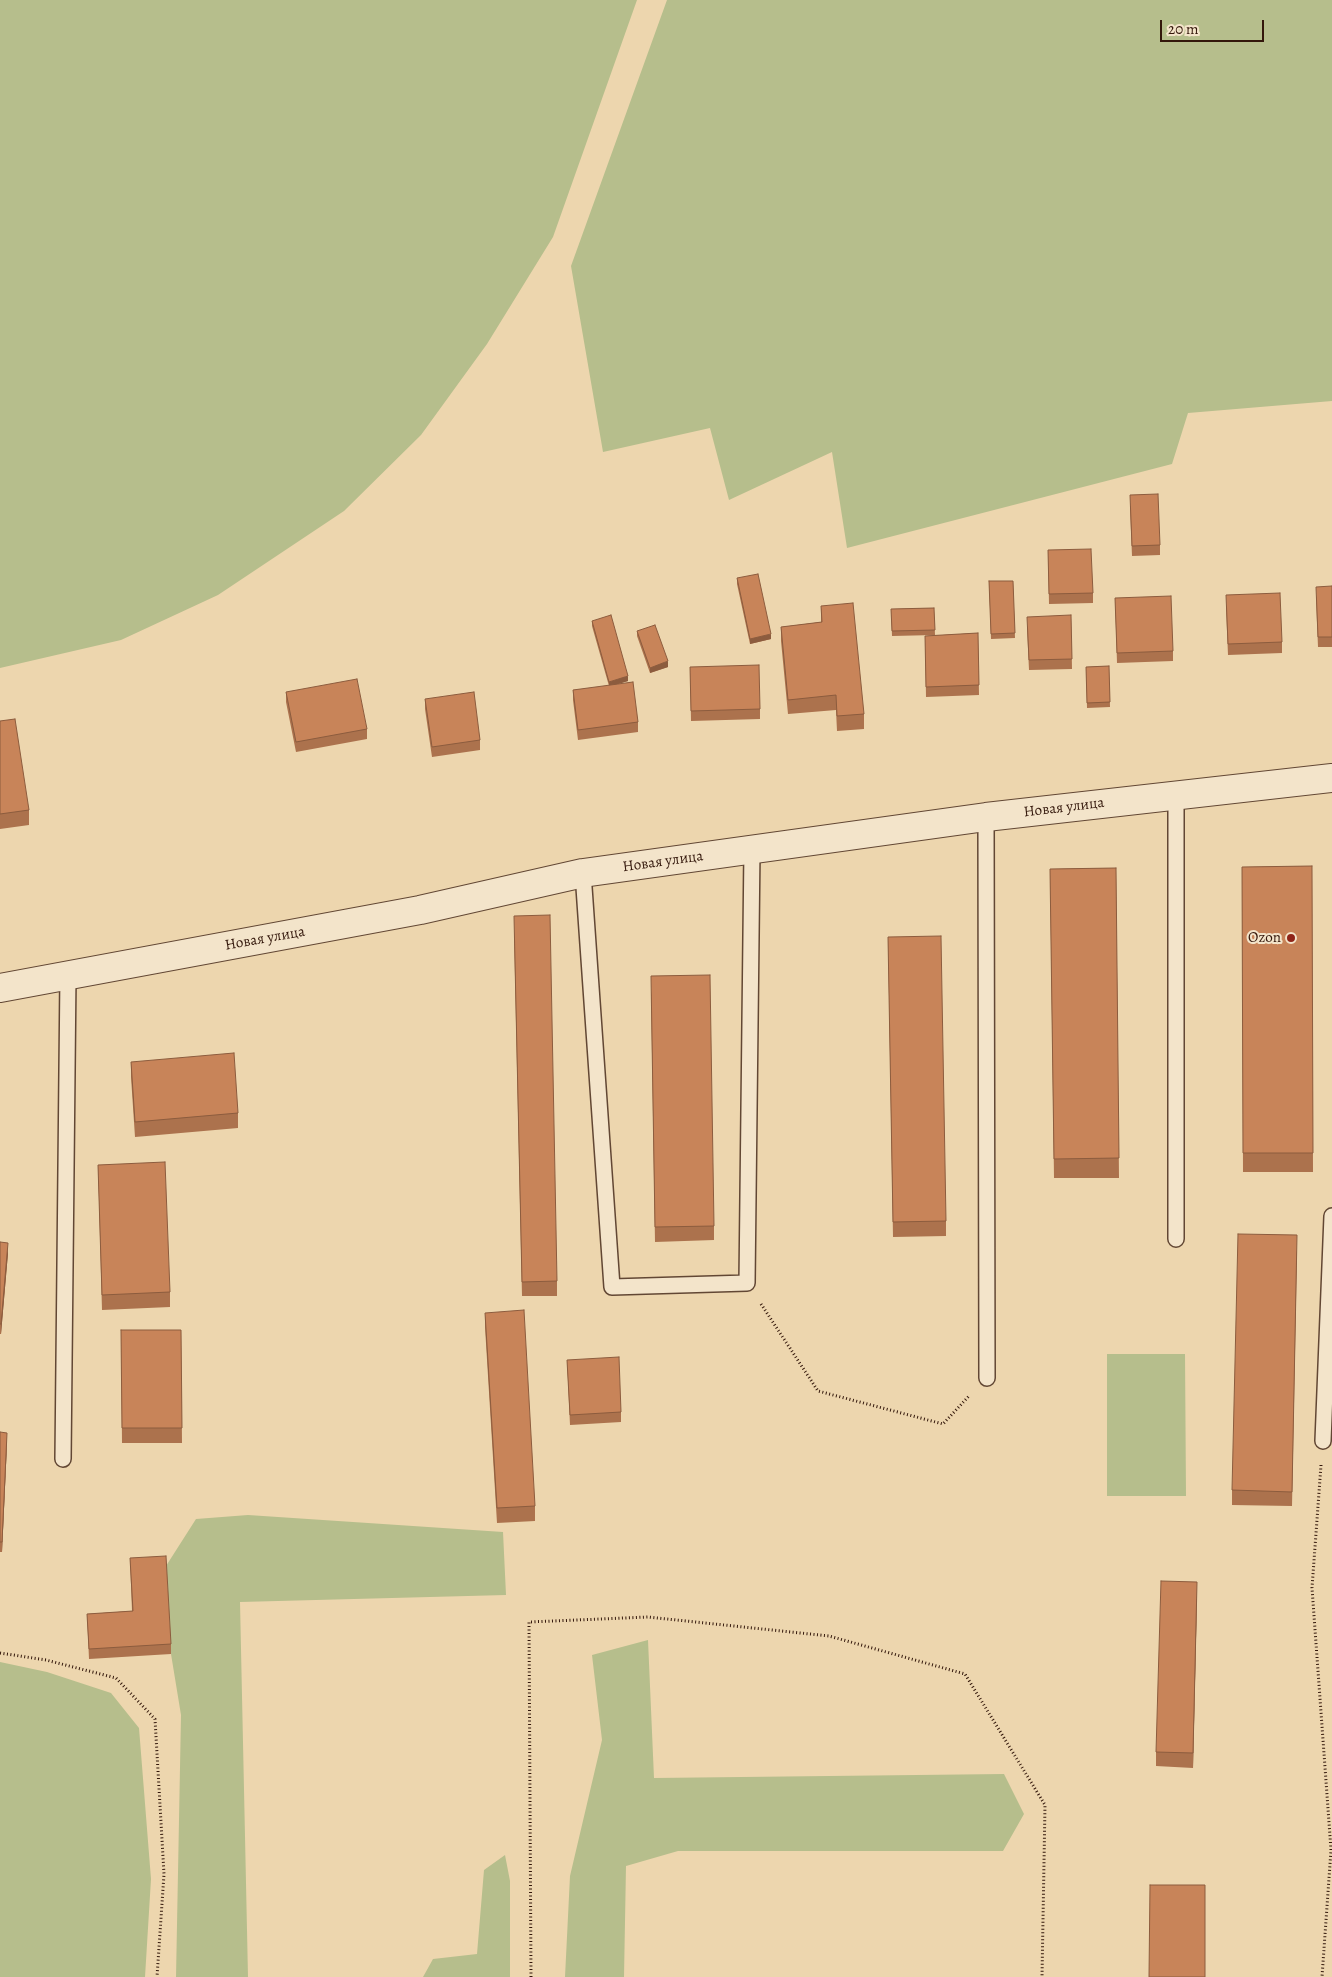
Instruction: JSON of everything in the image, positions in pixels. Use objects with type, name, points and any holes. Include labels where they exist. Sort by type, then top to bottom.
[{"type":"street","name":"Новая улица","points":[[0,988],[420,910],[583,873],[986,817],[1332,778]]},
{"type":"lane","points":[[1176,795],[1176,1239]]},
{"type":"lane","points":[[986,817],[987,1378]]},
{"type":"lane","points":[[583,873],[612,1287],[747,1283],[752,849]]},
{"type":"lane","points":[[63,1459],[68,974]]},
{"type":"lane","points":[[1323,1441],[1330,1337],[1332,1216]]},
{"type":"path","points":[[747,1283],[818,1391],[943,1424],[987,1378]]},
{"type":"path","points":[[1322,1977],[1331,1850],[1312,1588],[1323,1441]]},
{"type":"path","points":[[531,1977],[529,1622],[648,1617],[830,1636],[966,1674],[1044,1805],[1042,1977]]},
{"type":"path","points":[[0,1653],[46,1660],[116,1678],[155,1719],[164,1874],[157,1977]]},
{"type":"green space","points":[[0,0],[637,0],[553,237],[487,344],[421,435],[344,511],[218,595],[121,640],[0,668]]},
{"type":"green space","points":[[667,0],[1332,0],[1332,401],[1188,413],[1172,464],[847,548],[832,452],[729,500],[710,428],[603,452],[571,266]]},
{"type":"green space","points":[[1107,1354],[1185,1354],[1186,1496],[1107,1496]]},
{"type":"green space","points":[[248,1515],[503,1532],[506,1595],[240,1602],[248,1977],[176,1977],[181,1715],[171,1654],[166,1566],[196,1519]]},
{"type":"green space","points":[[648,1640],[654,1778],[1004,1774],[1024,1814],[1003,1851],[678,1851],[626,1866],[624,1977],[565,1977],[570,1876],[602,1740],[592,1655]]},
{"type":"green space","points":[[0,1662],[47,1672],[111,1693],[139,1728],[151,1879],[145,1977],[0,1977]]},
{"type":"green space","points":[[505,1855],[510,1881],[510,1977],[423,1977],[433,1959],[477,1954],[484,1870]]},
{"type":"building","points":[[1158,494],[1160,545],[1132,546],[1130,495]]},
{"type":"building","points":[[1091,549],[1093,593],[1049,594],[1048,550]]},
{"type":"building","points":[[758,574],[771,634],[750,639],[737,578]]},
{"type":"building","points":[[989,581],[1013,581],[1015,633],[991,634]]},
{"type":"building","points":[[1332,586],[1332,637],[1318,637],[1316,587]]},
{"type":"building","points":[[1280,593],[1282,642],[1228,644],[1226,595]]},
{"type":"building","points":[[1171,596],[1173,651],[1117,653],[1115,598]]},
{"type":"building","points":[[853,603],[864,714],[837,716],[836,695],[788,700],[781,627],[822,622],[821,606]]},
{"type":"building","points":[[934,608],[935,630],[892,631],[891,609]]},
{"type":"building","points":[[611,615],[628,676],[609,682],[592,621]]},
{"type":"building","points":[[1071,615],[1072,659],[1029,660],[1027,617]]},
{"type":"building","points":[[655,625],[668,661],[650,668],[637,631]]},
{"type":"building","points":[[978,633],[979,685],[926,687],[925,636]]},
{"type":"building","points":[[759,665],[760,709],[691,711],[690,667]]},
{"type":"building","points":[[1109,666],[1110,702],[1087,703],[1086,667]]},
{"type":"building","points":[[357,679],[367,729],[296,742],[286,692]]},
{"type":"building","points":[[633,682],[638,722],[578,730],[573,690]]},
{"type":"building","points":[[474,692],[480,740],[432,747],[425,699]]},
{"type":"building","points":[[15,719],[29,810],[0,814],[0,721]]},
{"type":"building","points":[[1312,866],[1313,1153],[1243,1153],[1242,867]]},
{"type":"building","points":[[1116,868],[1119,1158],[1054,1159],[1050,869]]},
{"type":"building","points":[[550,915],[557,1281],[522,1282],[514,916]]},
{"type":"building","points":[[941,936],[946,1221],[893,1222],[888,937]]},
{"type":"building","points":[[710,975],[714,1226],[655,1227],[651,976]]},
{"type":"building","points":[[234,1053],[238,1113],[135,1122],[131,1062]]},
{"type":"building","points":[[165,1162],[170,1292],[102,1295],[98,1165]]},
{"type":"building","points":[[1238,1234],[1297,1235],[1292,1492],[1232,1490]]},
{"type":"building","points":[[0,1242],[8,1243],[1,1324],[0,1324]]},
{"type":"building","points":[[524,1310],[535,1506],[497,1508],[485,1313]]},
{"type":"building","points":[[121,1330],[181,1330],[182,1428],[122,1428]]},
{"type":"building","points":[[619,1357],[621,1412],[570,1415],[567,1360]]},
{"type":"building","points":[[0,1432],[7,1433],[2,1542],[0,1542]]},
{"type":"building","points":[[166,1556],[171,1644],[89,1649],[87,1614],[133,1611],[130,1558]]},
{"type":"building","points":[[1161,1581],[1197,1582],[1193,1753],[1156,1752]]},
{"type":"building","points":[[1150,1885],[1205,1885],[1205,1977],[1149,1977]]},
{"type":"place","name":"Ozon","points":[[1291,938]]}]
